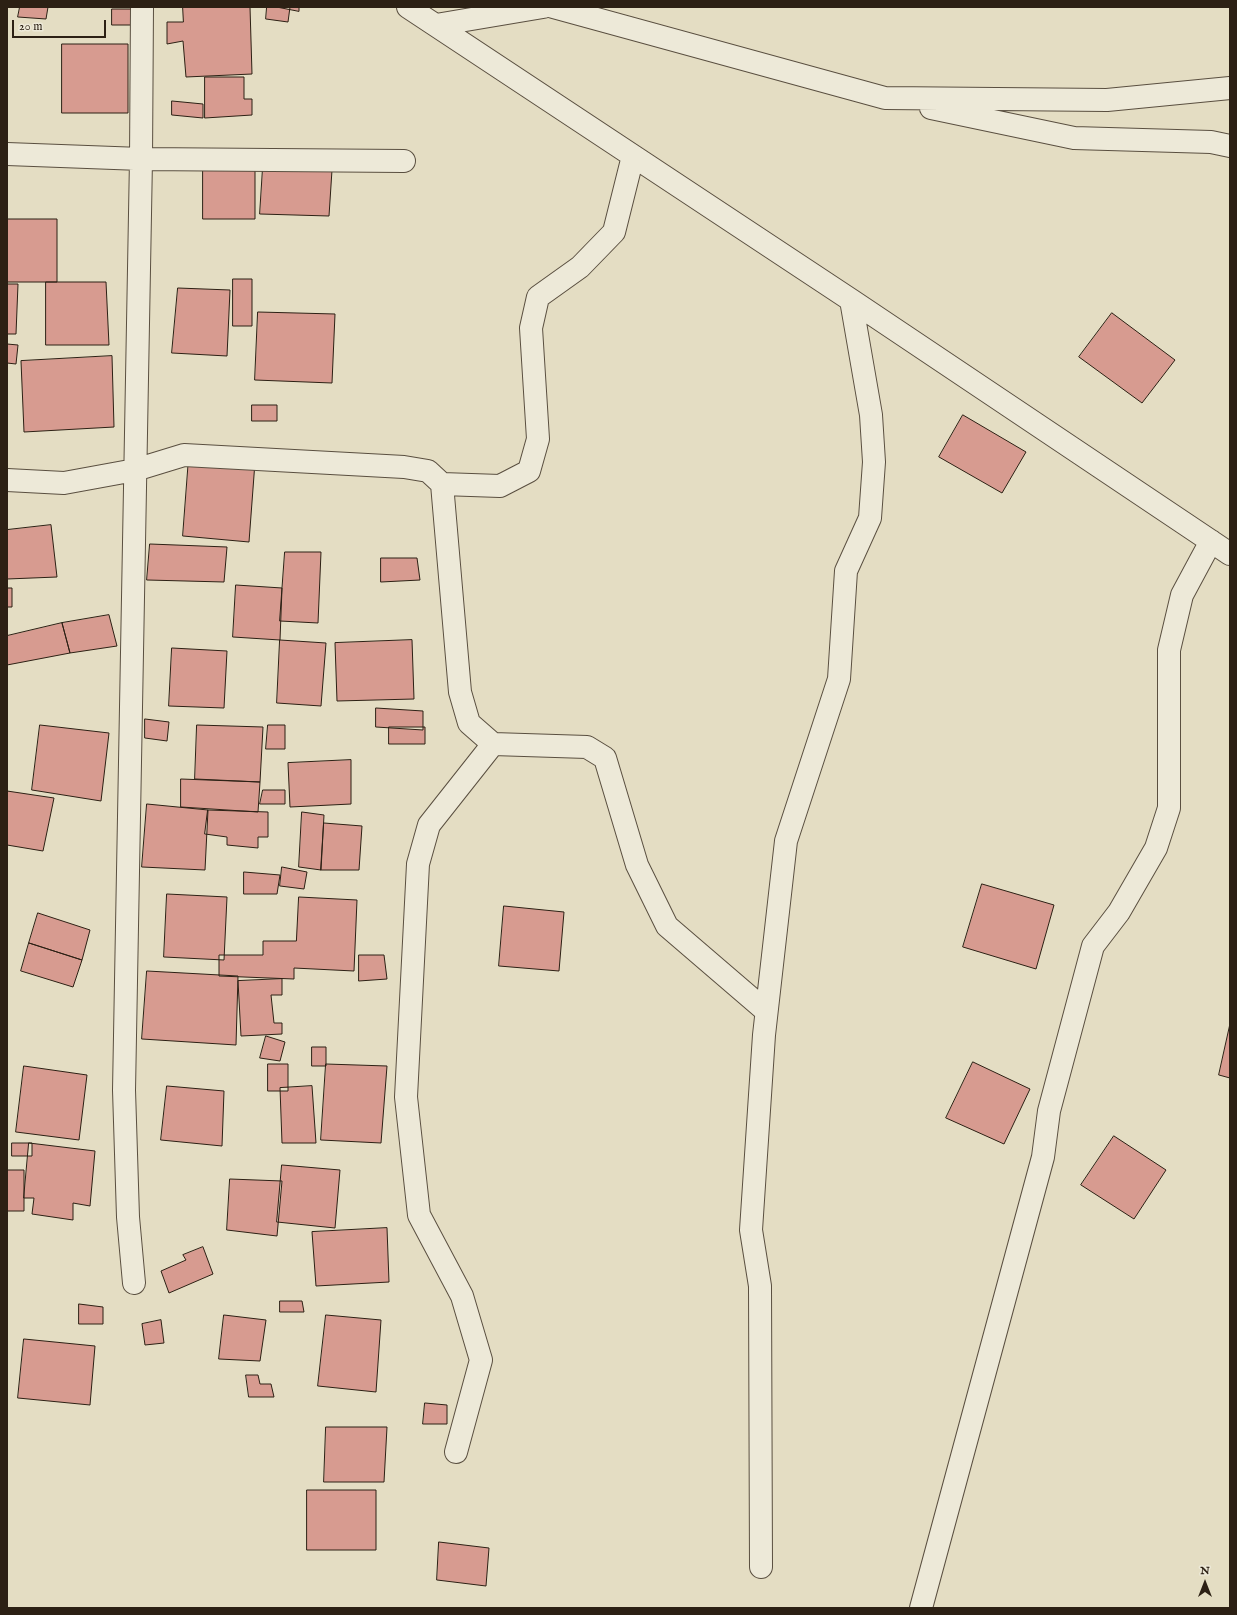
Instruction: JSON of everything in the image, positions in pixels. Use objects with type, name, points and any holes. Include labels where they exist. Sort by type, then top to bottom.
[{"type":"street","points":[[134,1283],[128,1218],[124,1090],[141,159],[142,7]]},
{"type":"street","points":[[408,7],[851,300],[1230,554]]},
{"type":"street","points":[[436,25],[543,7]]},
{"type":"street","points":[[553,7],[885,98],[1074,138],[1211,142],[1230,146]]},
{"type":"street","points":[[885,98],[1107,100],[1230,88]]},
{"type":"street","points":[[7,154],[141,159],[404,161]]},
{"type":"street","points":[[7,480],[64,483],[135,470],[184,455],[404,467],[428,471],[442,484],[500,486],[529,471],[538,439],[531,328],[538,297],[580,267],[614,232],[633,156]]},
{"type":"street","points":[[761,1567],[760,1286],[751,1230],[766,1011],[786,841],[839,679],[846,571],[870,518],[874,462],[870,415],[851,300]]},
{"type":"street","points":[[442,484],[460,692],[469,723],[493,744],[587,746],[605,758],[637,865],[667,926],[766,1011]]},
{"type":"street","points":[[921,1608],[1043,1157],[1049,1111],[1093,946],[1119,912],[1156,848],[1168,808],[1168,650],[1182,595],[1211,541]]},
{"type":"street","points":[[456,1452],[481,1360],[462,1296],[419,1215],[406,1097],[418,864],[429,825],[493,744]]},
{"type":"building","points":[[20,7],[48,7],[46,19],[18,17]]},
{"type":"building","points":[[183,7],[250,7],[252,74],[186,77],[183,41],[167,44],[167,22],[183,22]]},
{"type":"building","points":[[267,7],[290,7],[288,22],[266,19]]},
{"type":"building","points":[[277,7],[299,7],[299,11]]},
{"type":"building","points":[[112,9],[131,9],[131,25],[112,25]]},
{"type":"building","points":[[62,44],[128,44],[128,113],[62,113]]},
{"type":"building","points":[[205,77],[244,77],[244,99],[252,99],[252,115],[205,118]]},
{"type":"building","points":[[172,101],[203,104],[203,118],[172,115]]},
{"type":"building","points":[[263,167],[332,170],[329,216],[260,214]]},
{"type":"building","points":[[203,170],[255,170],[255,219],[203,219]]},
{"type":"building","points":[[7,219],[57,219],[57,282],[7,282]]},
{"type":"building","points":[[233,279],[252,279],[252,326],[233,326]]},
{"type":"building","points":[[46,282],[106,282],[109,345],[46,345]]},
{"type":"building","points":[[7,284],[18,284],[16,334],[7,334]]},
{"type":"building","points":[[178,288],[230,290],[227,356],[172,353]]},
{"type":"building","points":[[258,312],[335,314],[332,383],[255,380]]},
{"type":"building","points":[[1112,313],[1175,360],[1142,403],[1079,357]]},
{"type":"building","points":[[7,344],[18,345],[16,364],[7,363]]},
{"type":"building","points":[[112,356],[114,427],[24,432],[21,361]]},
{"type":"building","points":[[252,405],[277,405],[277,421],[252,421]]},
{"type":"building","points":[[963,415],[1026,452],[1002,493],[939,457]]},
{"type":"building","points":[[189,457],[255,462],[249,542],[183,536]]},
{"type":"building","points":[[51,525],[57,577],[7,579],[7,530]]},
{"type":"building","points":[[150,544],[227,547],[224,582],[147,580]]},
{"type":"building","points":[[285,552],[321,552],[318,623],[280,621]]},
{"type":"building","points":[[381,558],[417,558],[420,580],[381,582]]},
{"type":"building","points":[[236,585],[282,588],[280,640],[233,637]]},
{"type":"building","points":[[7,588],[12,588],[12,607],[7,607]]},
{"type":"building","points":[[109,615],[117,646],[70,653],[62,623]]},
{"type":"building","points":[[62,623],[70,653],[7,665],[7,636]]},
{"type":"building","points":[[280,640],[326,643],[321,706],[277,703]]},
{"type":"building","points":[[412,640],[414,699],[337,701],[335,643]]},
{"type":"building","points":[[172,648],[227,651],[224,708],[169,706]]},
{"type":"building","points":[[376,708],[423,711],[423,730],[376,727]]},
{"type":"building","points":[[145,719],[169,722],[167,741],[145,738]]},
{"type":"building","points":[[40,725],[109,733],[101,801],[32,790]]},
{"type":"building","points":[[197,725],[263,727],[260,782],[195,779]]},
{"type":"building","points":[[268,725],[285,725],[285,749],[266,749]]},
{"type":"building","points":[[389,727],[425,727],[425,744],[389,744]]},
{"type":"building","points":[[351,760],[351,804],[290,807],[288,763]]},
{"type":"building","points":[[181,779],[260,782],[258,812],[181,807]]},
{"type":"building","points":[[263,790],[285,790],[285,804],[260,804]]},
{"type":"building","points":[[7,791],[54,798],[43,851],[7,845]]},
{"type":"building","points":[[147,804],[208,810],[205,870],[142,867]]},
{"type":"building","points":[[208,810],[268,812],[268,837],[258,837],[258,848],[227,845],[227,837],[205,834]]},
{"type":"building","points":[[302,812],[324,815],[321,870],[299,867]]},
{"type":"building","points":[[324,823],[362,826],[359,870],[321,870]]},
{"type":"building","points":[[282,867],[307,872],[304,889],[280,886]]},
{"type":"building","points":[[244,872],[280,875],[277,894],[244,894]]},
{"type":"building","points":[[982,884],[1054,905],[1036,969],[963,947]]},
{"type":"building","points":[[167,894],[227,897],[224,960],[164,957]]},
{"type":"building","points":[[299,897],[357,900],[354,971],[294,968],[294,979],[219,976],[219,955],[263,955],[263,941],[296,941]]},
{"type":"building","points":[[504,906],[564,912],[559,971],[499,966]]},
{"type":"building","points":[[38,913],[90,930],[82,960],[29,943]]},
{"type":"building","points":[[29,943],[82,960],[73,987],[21,971]]},
{"type":"building","points":[[359,955],[384,955],[387,979],[359,981]]},
{"type":"building","points":[[147,971],[238,976],[236,1045],[142,1039]]},
{"type":"building","points":[[282,979],[282,995],[271,995],[274,1023],[282,1023],[282,1034],[241,1036],[238,981]]},
{"type":"building","points":[[1230,1024],[1230,1078],[1219,1075]]},
{"type":"building","points":[[266,1036],[285,1042],[280,1061],[260,1058]]},
{"type":"building","points":[[312,1047],[326,1047],[326,1066],[312,1066]]},
{"type":"building","points":[[973,1062],[1030,1089],[1004,1144],[946,1118]]},
{"type":"building","points":[[268,1064],[288,1064],[288,1091],[268,1091]]},
{"type":"building","points":[[326,1064],[387,1066],[381,1143],[321,1140]]},
{"type":"building","points":[[24,1066],[87,1075],[79,1140],[16,1132]]},
{"type":"building","points":[[167,1086],[224,1091],[222,1146],[161,1140]]},
{"type":"building","points":[[312,1086],[316,1143],[282,1143],[280,1088]]},
{"type":"building","points":[[1114,1136],[1166,1170],[1134,1219],[1081,1185]]},
{"type":"building","points":[[12,1143],[32,1143],[32,1156],[12,1156]]},
{"type":"building","points":[[29,1143],[95,1151],[90,1206],[73,1203],[73,1220],[32,1214],[34,1198],[24,1198]]},
{"type":"building","points":[[282,1165],[340,1170],[335,1228],[277,1222]]},
{"type":"building","points":[[7,1170],[24,1170],[24,1211],[7,1211]]},
{"type":"building","points":[[230,1179],[282,1181],[277,1236],[227,1230]]},
{"type":"building","points":[[387,1228],[389,1282],[316,1286],[312,1232]]},
{"type":"building","points":[[203,1247],[213,1274],[169,1293],[161,1271],[186,1260],[183,1255]]},
{"type":"building","points":[[280,1301],[302,1301],[304,1312],[280,1312]]},
{"type":"building","points":[[79,1304],[103,1307],[103,1324],[79,1324]]},
{"type":"building","points":[[224,1315],[266,1320],[260,1361],[219,1359]]},
{"type":"building","points":[[326,1315],[381,1320],[376,1392],[318,1386]]},
{"type":"building","points":[[161,1320],[164,1343],[145,1345],[142,1324]]},
{"type":"building","points":[[24,1339],[95,1346],[90,1405],[18,1398]]},
{"type":"building","points":[[246,1375],[258,1375],[260,1384],[271,1384],[274,1397],[249,1397]]},
{"type":"building","points":[[425,1403],[447,1405],[447,1424],[423,1424]]},
{"type":"building","points":[[326,1427],[387,1427],[384,1482],[324,1482]]},
{"type":"building","points":[[307,1490],[376,1490],[376,1550],[307,1550]]},
{"type":"building","points":[[439,1542],[489,1548],[486,1586],[437,1580]]}]
